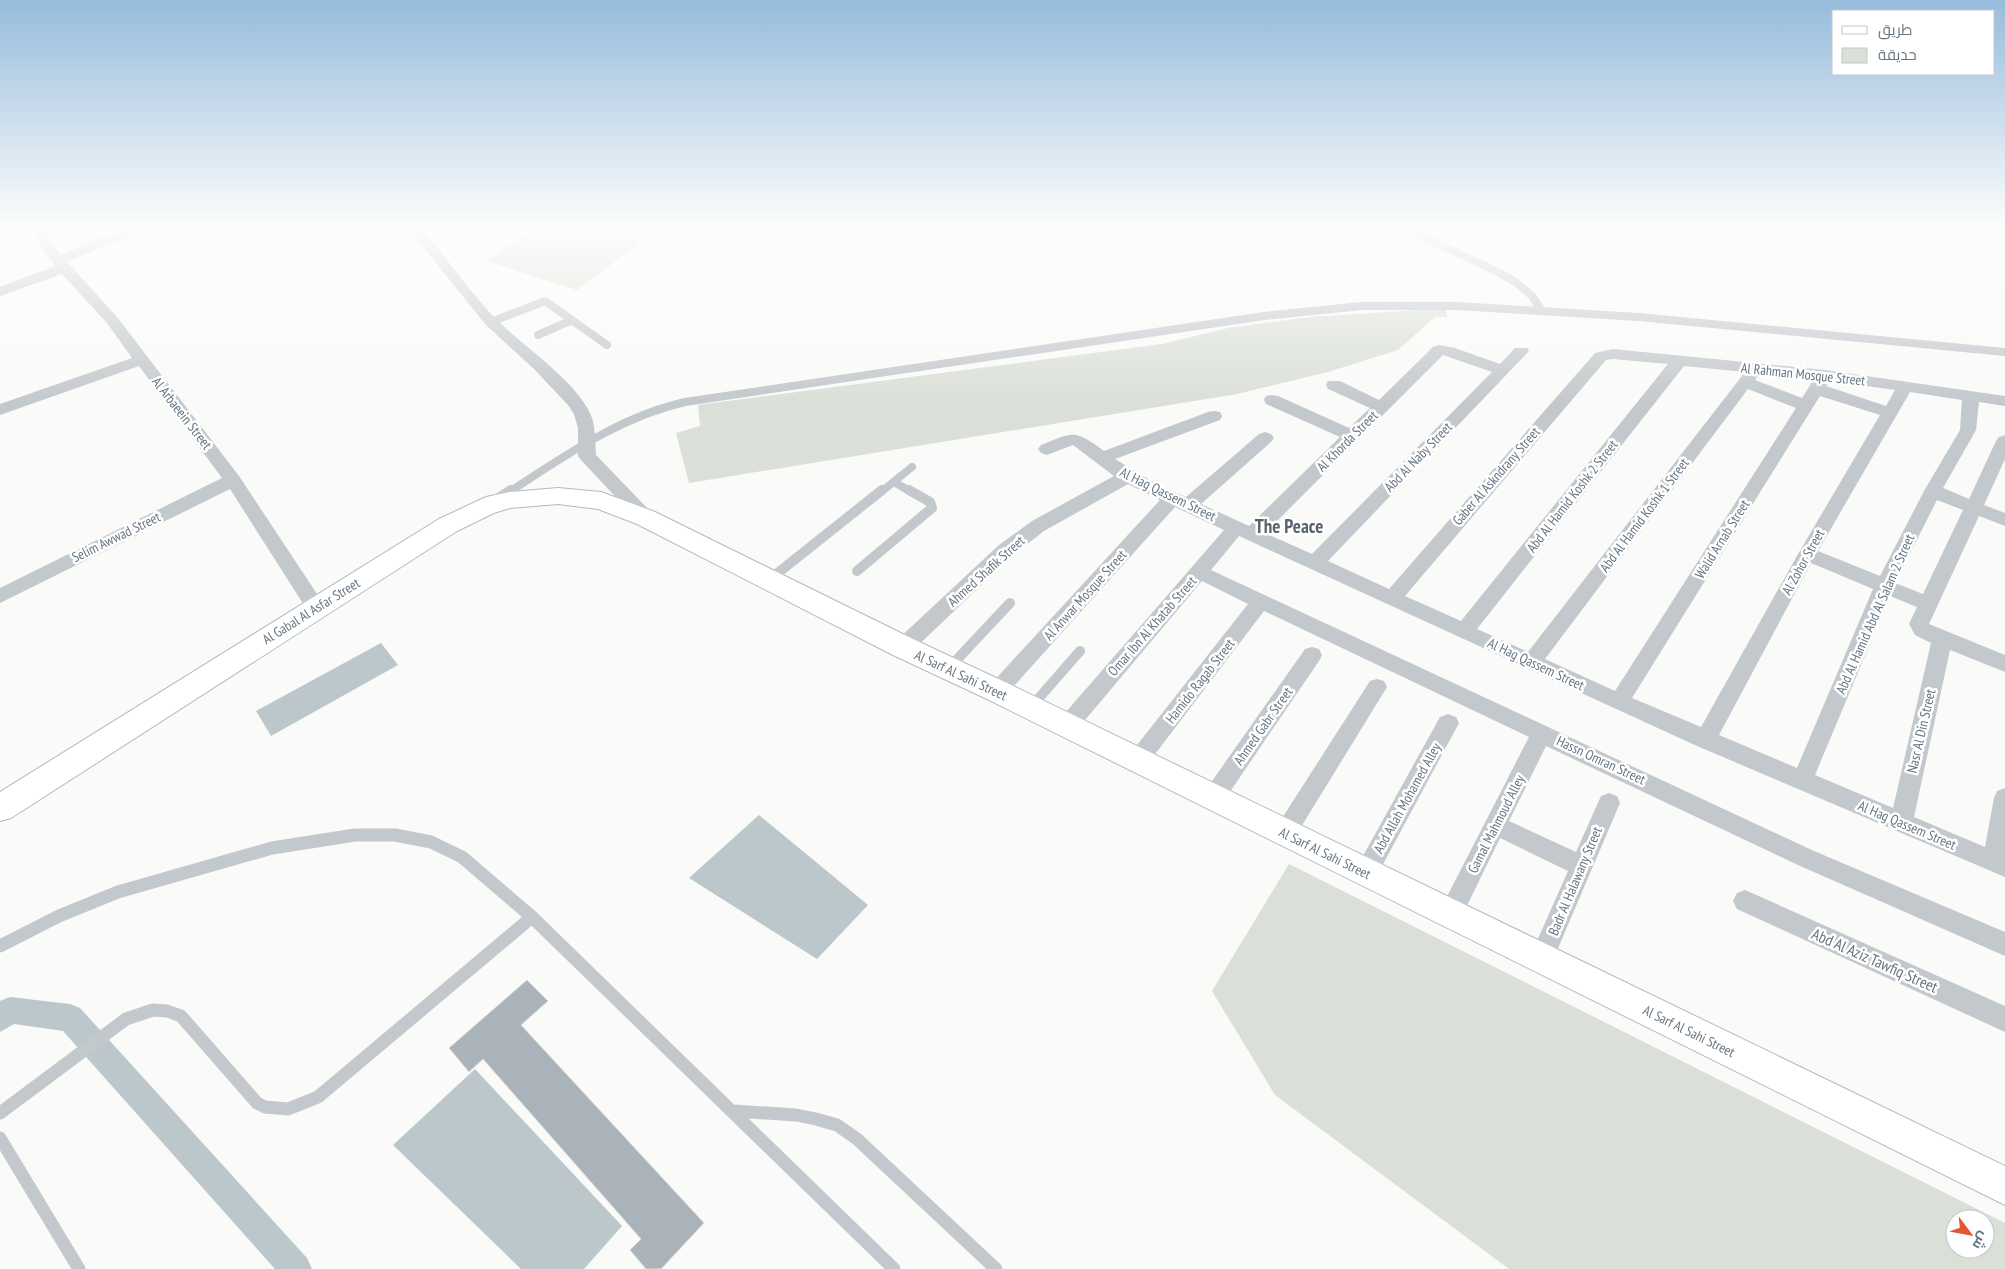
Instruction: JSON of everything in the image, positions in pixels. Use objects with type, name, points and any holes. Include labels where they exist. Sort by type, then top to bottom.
[{"type":"street","points":[[0,292],[13,286]]},
{"type":"street","name":"Al Arbaeein Street","points":[[81,286],[112,320],[233,480],[316,608]]},
{"type":"street","points":[[462,286],[491,322],[540,366],[575,402],[582,414],[586,428],[587,456],[646,518]]},
{"type":"street","name":"Al Khorda Street","points":[[1245,530],[1352,436],[1441,350],[1502,370]]},
{"type":"street","name":"Abd Al Naby Street","points":[[1315,563],[1521,351]]},
{"type":"street","name":"Al Rahman Mosque Street","points":[[1601,356],[1613,354],[1680,361],[1750,376],[1906,386],[2005,401]]},
{"type":"street","name":"Gaber Al Askndrany Street","points":[[1392,598],[1601,356]]},
{"type":"street","points":[[0,410],[141,360]]},
{"type":"street","name":"Abd Al Hamid Koshk 2 Street","points":[[1464,631],[1680,361]]},
{"type":"street","points":[[1750,376],[1806,406]]},
{"type":"street","name":"Abd Al Hamid Koshk 1 Street","points":[[1532,662],[1750,376]]},
{"type":"street","points":[[1821,382],[1890,413]]},
{"type":"street","name":"Walid Arnab Street","points":[[1619,702],[1821,382]]},
{"type":"street","points":[[1334,385],[1381,407]]},
{"type":"street","name":"Al Zohor Street","points":[[1705,740],[1807,554],[1906,386]]},
{"type":"street","name":"Abd Al Hamid Abd Al Salam 2 Street","points":[[1802,781],[1884,586],[1933,491],[1968,430],[1971,396]]},
{"type":"street","points":[[1272,400],[1352,436]]},
{"type":"street","points":[[1102,458],[1214,416]]},
{"type":"street","name":"Al Anwar Mosque Street","points":[[997,691],[1181,502],[1264,438]]},
{"type":"street","name":"Al Hag Qassem Street","points":[[1047,449],[1072,439],[1078,440],[1128,476],[1181,502],[1619,702],[2000,864]]},
{"type":"street","points":[[2005,441],[1919,624],[1920,628],[1942,639],[2005,664]]},
{"type":"street","name":"Ahmed Shafik Street","points":[[903,647],[1006,550],[1038,526],[1128,476]]},
{"type":"street","name":"Selim Awwad Street","points":[[0,596],[233,480]]},
{"type":"street","points":[[1933,491],[2005,520]]},
{"type":"street","name":"Al Gabal Al Asfar Street","points":[[0,808],[448,525],[486,506],[534,496],[565,496],[601,501],[646,518]]},
{"type":"street","name":"Al Sarf Al Sahi Street","points":[[646,518],[903,647],[997,691],[2005,1186]]},
{"type":"street","name":"Omar Ibn Al Khatab Street","points":[[1067,726],[1199,572],[1245,530]]},
{"type":"street","points":[[1807,554],[1928,604]]},
{"type":"street","name":"Hassn Omran Street","points":[[1199,572],[1806,858],[2005,944]]},
{"type":"street","name":"Hamido Ragab Street","points":[[1138,760],[1262,601]]},
{"type":"street","name":"Nasr Al Din Street","points":[[1901,822],[1942,639]]},
{"type":"street","name":"Ahmed Gabr Street","points":[[1214,798],[1312,655]]},
{"type":"street","points":[[1285,833],[1377,687]]},
{"type":"street","name":"Abd Allah Mohamed Alley","points":[[1366,873],[1448,723]]},
{"type":"street","name":"Gamal Mahmoud Alley","points":[[1450,914],[1542,733]]},
{"type":"street","points":[[2000,864],[2005,798]]},
{"type":"street","name":"Badr Al Halawany Street","points":[[1541,959],[1609,803]]},
{"type":"street","points":[[1496,825],[1582,866]]},
{"type":"street","name":"Abd Al Aziz Tawfiq Street","points":[[1745,902],[2005,1019]]},
{"type":"lane","points":[[1521,286],[1532,296],[1541,310]]},
{"type":"lane","points":[[491,322],[544,301],[607,345]]},
{"type":"lane","points":[[486,506],[587,443],[634,418],[664,407],[703,398],[1264,316],[1361,306],[1408,304],[1639,317],[2005,352]]},
{"type":"lane","points":[[538,335],[572,320]]},
{"type":"lane","points":[[769,580],[912,467]]},
{"type":"lane","points":[[856,571],[932,508],[930,502],[894,482]]},
{"type":"lane","points":[[948,668],[1010,603]]},
{"type":"lane","points":[[1031,708],[1080,651]]},
{"type":"lane","points":[[0,946],[59,916],[118,892],[272,848],[355,835],[395,835],[431,842],[462,857],[532,917],[894,1269]]},
{"type":"lane","points":[[0,1113],[126,1019],[142,1012],[157,1009],[171,1010],[181,1016],[257,1103],[266,1108],[278,1110],[305,1104],[318,1097],[532,917]]},
{"type":"lane","points":[[733,1111],[796,1115],[837,1125],[857,1139],[996,1269]]},
{"type":"lane","points":[[0,1138],[79,1269]]},
{"type":"green space","points":[[565,286],[582,286],[577,290]]},
{"type":"green space","points":[[1446,310],[1447,317],[1435,317],[1398,350],[1328,372],[1237,394],[689,483],[676,433],[700,426],[698,405],[1162,344],[1228,328],[1310,317]]},
{"type":"green space","points":[[1289,864],[1977,1209],[1945,1209],[1945,1259],[1995,1259],[1995,1218],[2005,1223],[2005,1269],[1509,1269],[1275,1095],[1212,991]]},
{"type":"shaded area","points":[[381,643],[398,665],[271,736],[256,711]]},
{"type":"shaded area","points":[[759,815],[868,905],[817,959],[689,878]]},
{"type":"shaded area","points":[[475,1069],[622,1226],[584,1269],[521,1269],[393,1145]]},
{"type":"building","points":[[527,980],[548,1001],[521,1025],[704,1223],[661,1269],[646,1269],[630,1250],[641,1239],[483,1059],[469,1072],[449,1048]]},
{"type":"waterway","points":[[0,1018],[10,1010],[70,1018],[296,1269]]},
{"type":"district","name":"The Peace","points":[[1289,526]]}]
